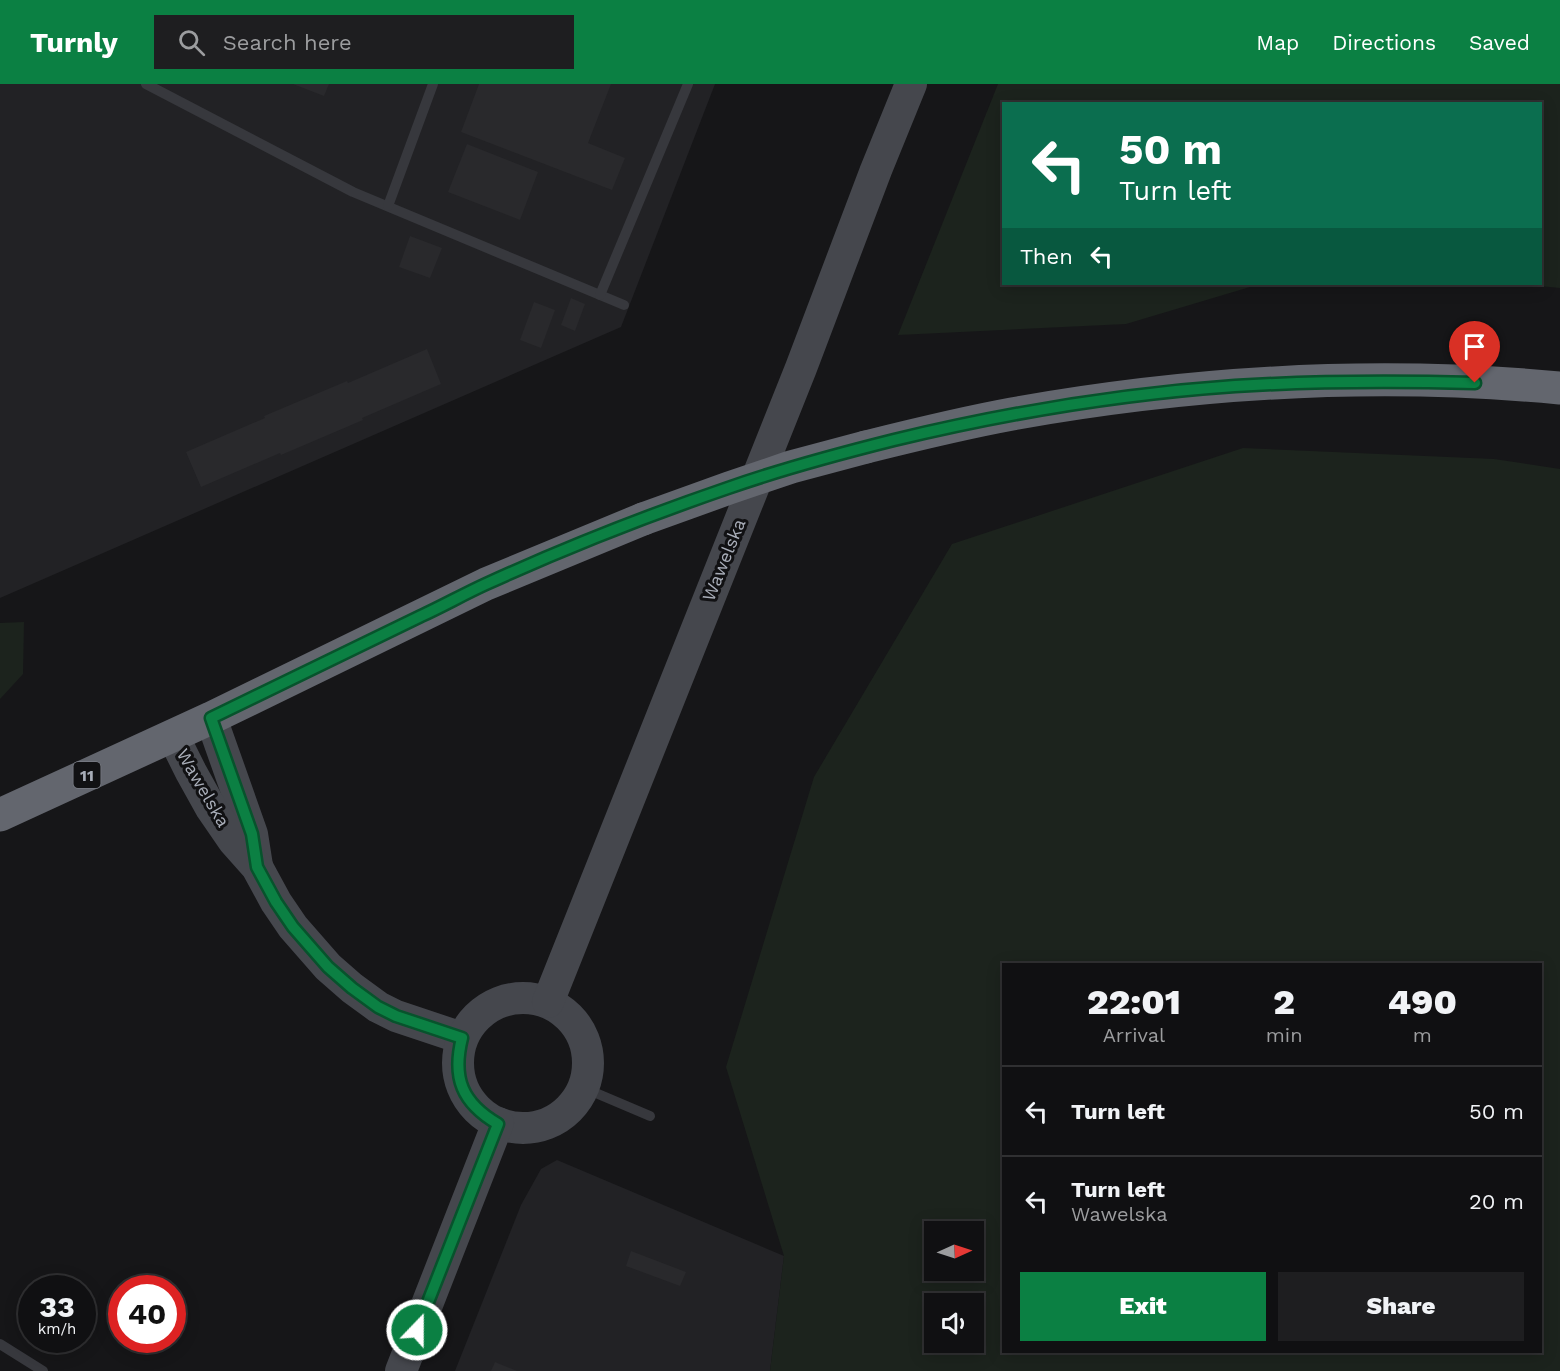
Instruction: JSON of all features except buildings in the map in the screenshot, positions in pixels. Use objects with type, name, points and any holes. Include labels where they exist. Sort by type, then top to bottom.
[{"type":"highway","name":"11","points":[[0,815],[174,736],[486,584],[643,519],[780,471],[866,447],[1023,413],[1127,397],[1234,386],[1335,381],[1415,381],[1560,388]]},
{"type":"street","name":"Wawelska","points":[[548,1002],[801,368],[911,84]]},
{"type":"street","name":"Wawelska","points":[[211,718],[252,834],[257,867]]},
{"type":"street","name":"Wawelska","points":[[174,736],[211,808],[233,840],[257,867],[293,927],[328,967],[378,1007],[396,1016],[462,1038]]},
{"type":"street","points":[[514,998],[531,998],[548,1002],[563,1010],[575,1022],[583,1037],[588,1054],[588,1071],[584,1088],[563,1114],[548,1123],[532,1128],[515,1128],[498,1124],[483,1115],[471,1103],[462,1088],[458,1071],[458,1054],[462,1038],[471,1023],[483,1011],[498,1002],[514,998]]},
{"type":"street","points":[[401,1371],[498,1124]]},
{"type":"lane","points":[[146,84],[353,192],[624,305]]},
{"type":"lane","points":[[388,206],[433,84]]},
{"type":"lane","points":[[600,295],[688,84]]},
{"type":"lane","points":[[584,1088],[650,1116]]},
{"type":"lane","points":[[0,1344],[44,1371]]},
{"type":"shaded area","points":[[0,84],[715,84],[621,327],[0,598]]},
{"type":"shaded area","points":[[998,84],[1560,84],[1560,288],[1528,285],[1542,285],[1542,102],[1002,102],[1002,285],[1257,285],[1126,324],[898,335]]},
{"type":"shaded area","points":[[1243,448],[1494,459],[1560,469],[1560,1371],[770,1371],[784,1256],[726,1067],[814,777],[952,544]]},
{"type":"shaded area","points":[[24,622],[23,674],[0,699],[0,623]]},
{"type":"shaded area","points":[[557,1160],[784,1256],[770,1371],[455,1371],[521,1205],[541,1169]]},
{"type":"route","points":[[417,1330],[498,1124],[483,1115],[471,1103],[462,1088],[458,1071],[458,1054],[462,1038],[396,1016],[378,1007],[328,967],[293,927],[257,867],[252,834],[211,718],[486,584],[552,556],[643,519],[729,488],[791,467],[866,447],[1012,415],[1080,403],[1162,393],[1234,386],[1335,381],[1475,383]]}]
